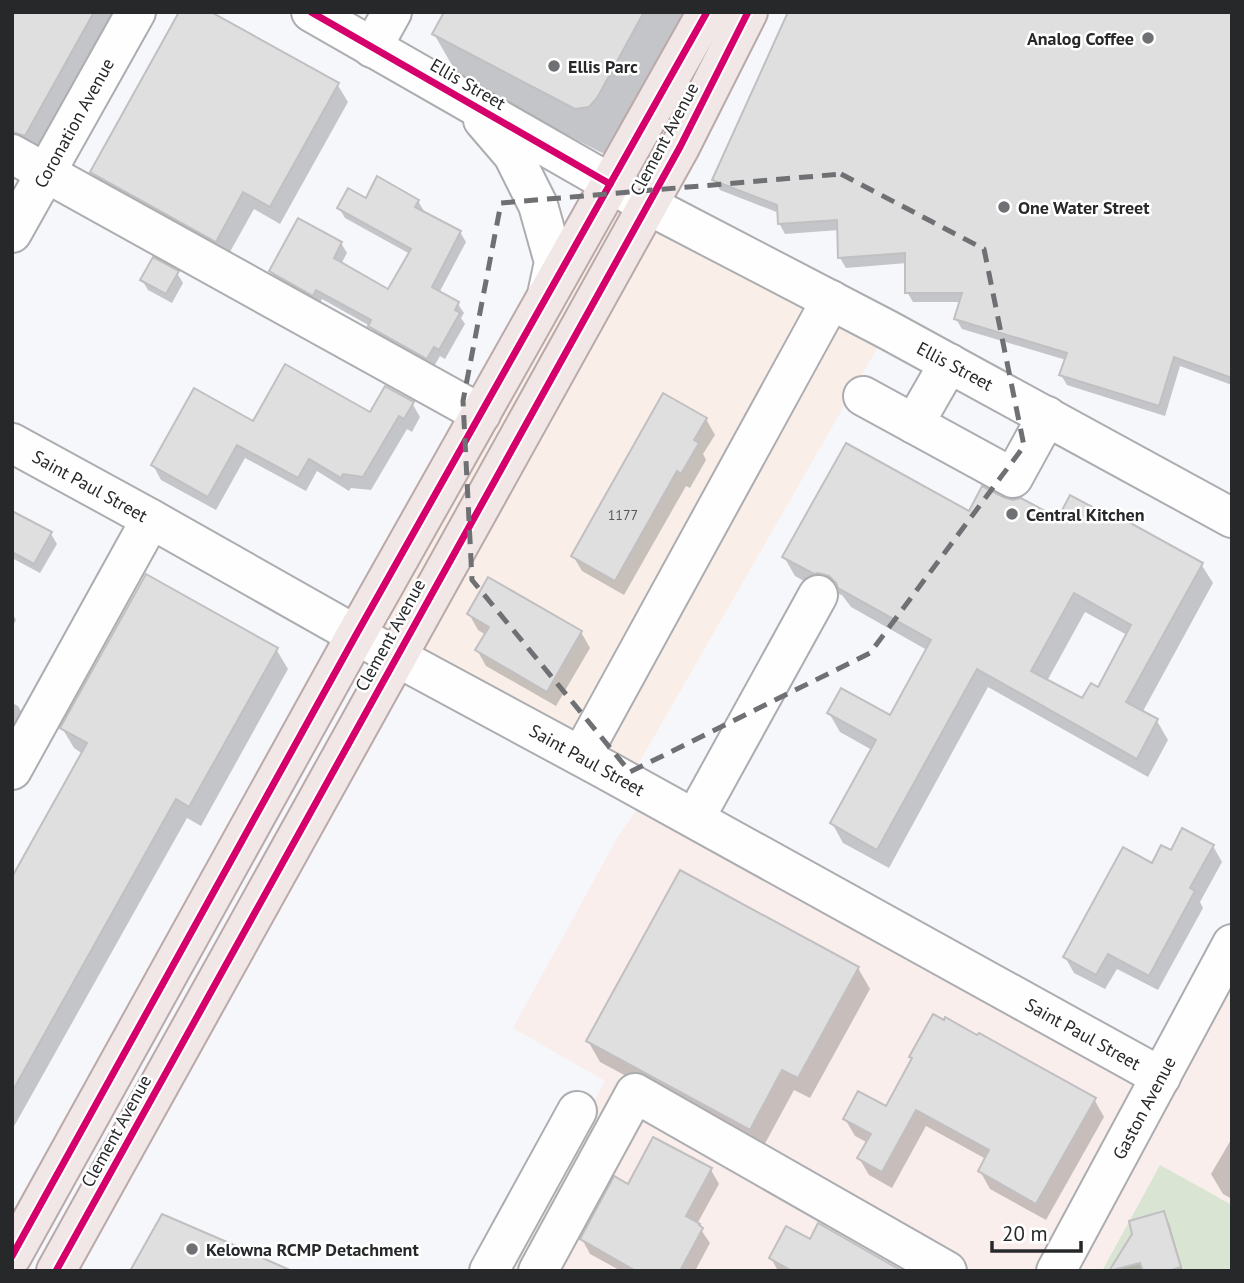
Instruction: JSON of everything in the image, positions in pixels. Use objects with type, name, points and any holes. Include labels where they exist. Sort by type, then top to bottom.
[{"type":"main road","name":"Clement Avenue","points":[[12,1256],[356,635],[707,12]]},
{"type":"main road","name":"Clement Avenue","points":[[56,1271],[680,147],[748,12]]},
{"type":"street","name":"Coronation Avenue","points":[[12,233],[136,12]]},
{"type":"street","name":"Ellis Street","points":[[311,12],[648,205],[949,363],[1232,518]]},
{"type":"street","points":[[372,48],[392,12]]},
{"type":"street","points":[[469,102],[513,155],[538,205],[554,262],[547,295]]},
{"type":"street","points":[[12,154],[481,414]]},
{"type":"street","points":[[581,756],[831,300]]},
{"type":"street","points":[[914,424],[949,363]]},
{"type":"street","points":[[863,396],[1013,478],[1047,416]]},
{"type":"street","name":"Saint Paul Street","points":[[12,443],[1161,1077]]},
{"type":"street","points":[[12,770],[151,519]]},
{"type":"street","points":[[695,818],[818,595]]},
{"type":"street","name":"Gaston Avenue","points":[[1056,1271],[1232,944]]},
{"type":"street","points":[[538,1271],[635,1093],[947,1271]]},
{"type":"street","points":[[489,1271],[577,1111]]},
{"type":"highlighted area","points":[[841,174],[984,249],[1024,446],[870,653],[630,772],[472,580],[463,401],[501,203]]},
{"type":"shaded area","points":[[610,184],[888,330],[628,782],[356,635]]},
{"type":"shaded area","points":[[655,783],[1163,1066],[1232,948],[1232,1205],[1160,1165],[1102,1271],[500,1271],[605,1081],[513,1028],[617,838]]},
{"type":"green space","points":[[1160,1165],[1232,1205],[1232,1271],[1102,1271]]},
{"type":"building","points":[[12,12],[94,12],[25,136],[12,132]]},
{"type":"building","points":[[179,12],[211,12],[339,83],[270,207],[243,192],[216,242],[90,172]]},
{"type":"building","name":"Ellis Parc","points":[[444,12],[644,12],[597,98],[589,107],[575,109],[432,34]]},
{"type":"building","name":"One Water Street","points":[[788,12],[1232,12],[1232,378],[1174,357],[1159,406],[1059,375],[1067,353],[954,319],[962,293],[905,293],[905,253],[838,258],[837,220],[778,224],[777,205],[712,180]]},
{"type":"building","points":[[377,176],[419,200],[415,207],[461,231],[432,287],[459,302],[455,310],[460,313],[439,350],[434,347],[427,359],[368,326],[371,320],[316,290],[313,296],[269,271],[298,218],[342,242],[334,258],[388,289],[411,249],[337,208],[348,188],[366,198]]},
{"type":"building","points":[[153,257],[179,271],[166,294],[140,280]]},
{"type":"building","points":[[285,364],[370,412],[385,386],[414,402],[404,419],[399,416],[363,477],[343,474],[341,478],[309,459],[298,478],[237,445],[208,497],[151,465],[194,388],[253,421]]},
{"type":"building","points":[[663,393],[707,418],[694,440],[699,443],[681,474],[677,471],[615,581],[571,556]]},
{"type":"building","points":[[846,443],[969,511],[982,486],[1003,497],[1013,500],[1021,498],[1058,518],[1070,495],[1115,519],[1116,515],[1203,563],[1126,702],[1158,719],[1137,759],[977,669],[877,850],[830,823],[876,740],[827,713],[841,688],[890,715],[931,640],[838,588],[829,576],[814,574],[782,557]],"holes":[[[1074,593],[1131,625],[1098,687],[1091,683],[1082,698],[1031,671]]]},
{"type":"building","points":[[12,511],[52,532],[34,564],[12,552]]},
{"type":"building","points":[[146,574],[278,648],[189,807],[176,799],[12,1092],[12,877],[87,743],[60,728]]},
{"type":"building","points":[[488,577],[582,631],[547,692],[475,650],[489,627],[467,614]]},
{"type":"building","points":[[1182,828],[1214,845],[1190,888],[1195,891],[1149,976],[1108,954],[1096,975],[1063,957],[1123,847],[1152,863],[1161,845],[1171,850]]},
{"type":"building","points":[[680,870],[859,967],[798,1078],[782,1070],[750,1130],[586,1041]]},
{"type":"building","points":[[933,1014],[944,1020],[945,1017],[977,1035],[979,1033],[1096,1098],[1036,1204],[978,1171],[989,1150],[916,1110],[882,1172],[857,1158],[871,1134],[843,1119],[858,1091],[886,1106]]},
{"type":"building","points":[[653,1137],[712,1168],[686,1216],[703,1228],[680,1271],[636,1271],[580,1239],[614,1176],[628,1184]]},
{"type":"building","points":[[1164,1211],[1181,1267],[1168,1271],[1143,1271],[1140,1263],[1109,1271],[1132,1234],[1129,1221]]},
{"type":"building","name":"Kelowna RCMP Detachment","points":[[162,1214],[227,1242],[292,1271],[130,1271]]},
{"type":"building","points":[[818,1223],[902,1271],[792,1271],[769,1258],[786,1226],[810,1239]]},
{"type":"cycle path","points":[[311,12],[610,184]]},
{"type":"cycle path","points":[[12,1256],[356,635],[707,12]]},
{"type":"cycle path","points":[[56,1271],[680,147],[748,12]]},
{"type":"place","name":"Analog Coffee","points":[[1148,38]]},
{"type":"place","name":"Ellis Parc","points":[[554,66]]},
{"type":"place","name":"One Water Street","points":[[1004,207]]},
{"type":"place","name":"Central Kitchen","points":[[1012,514]]},
{"type":"place","name":"Kelowna RCMP Detachment","points":[[192,1249]]}]
